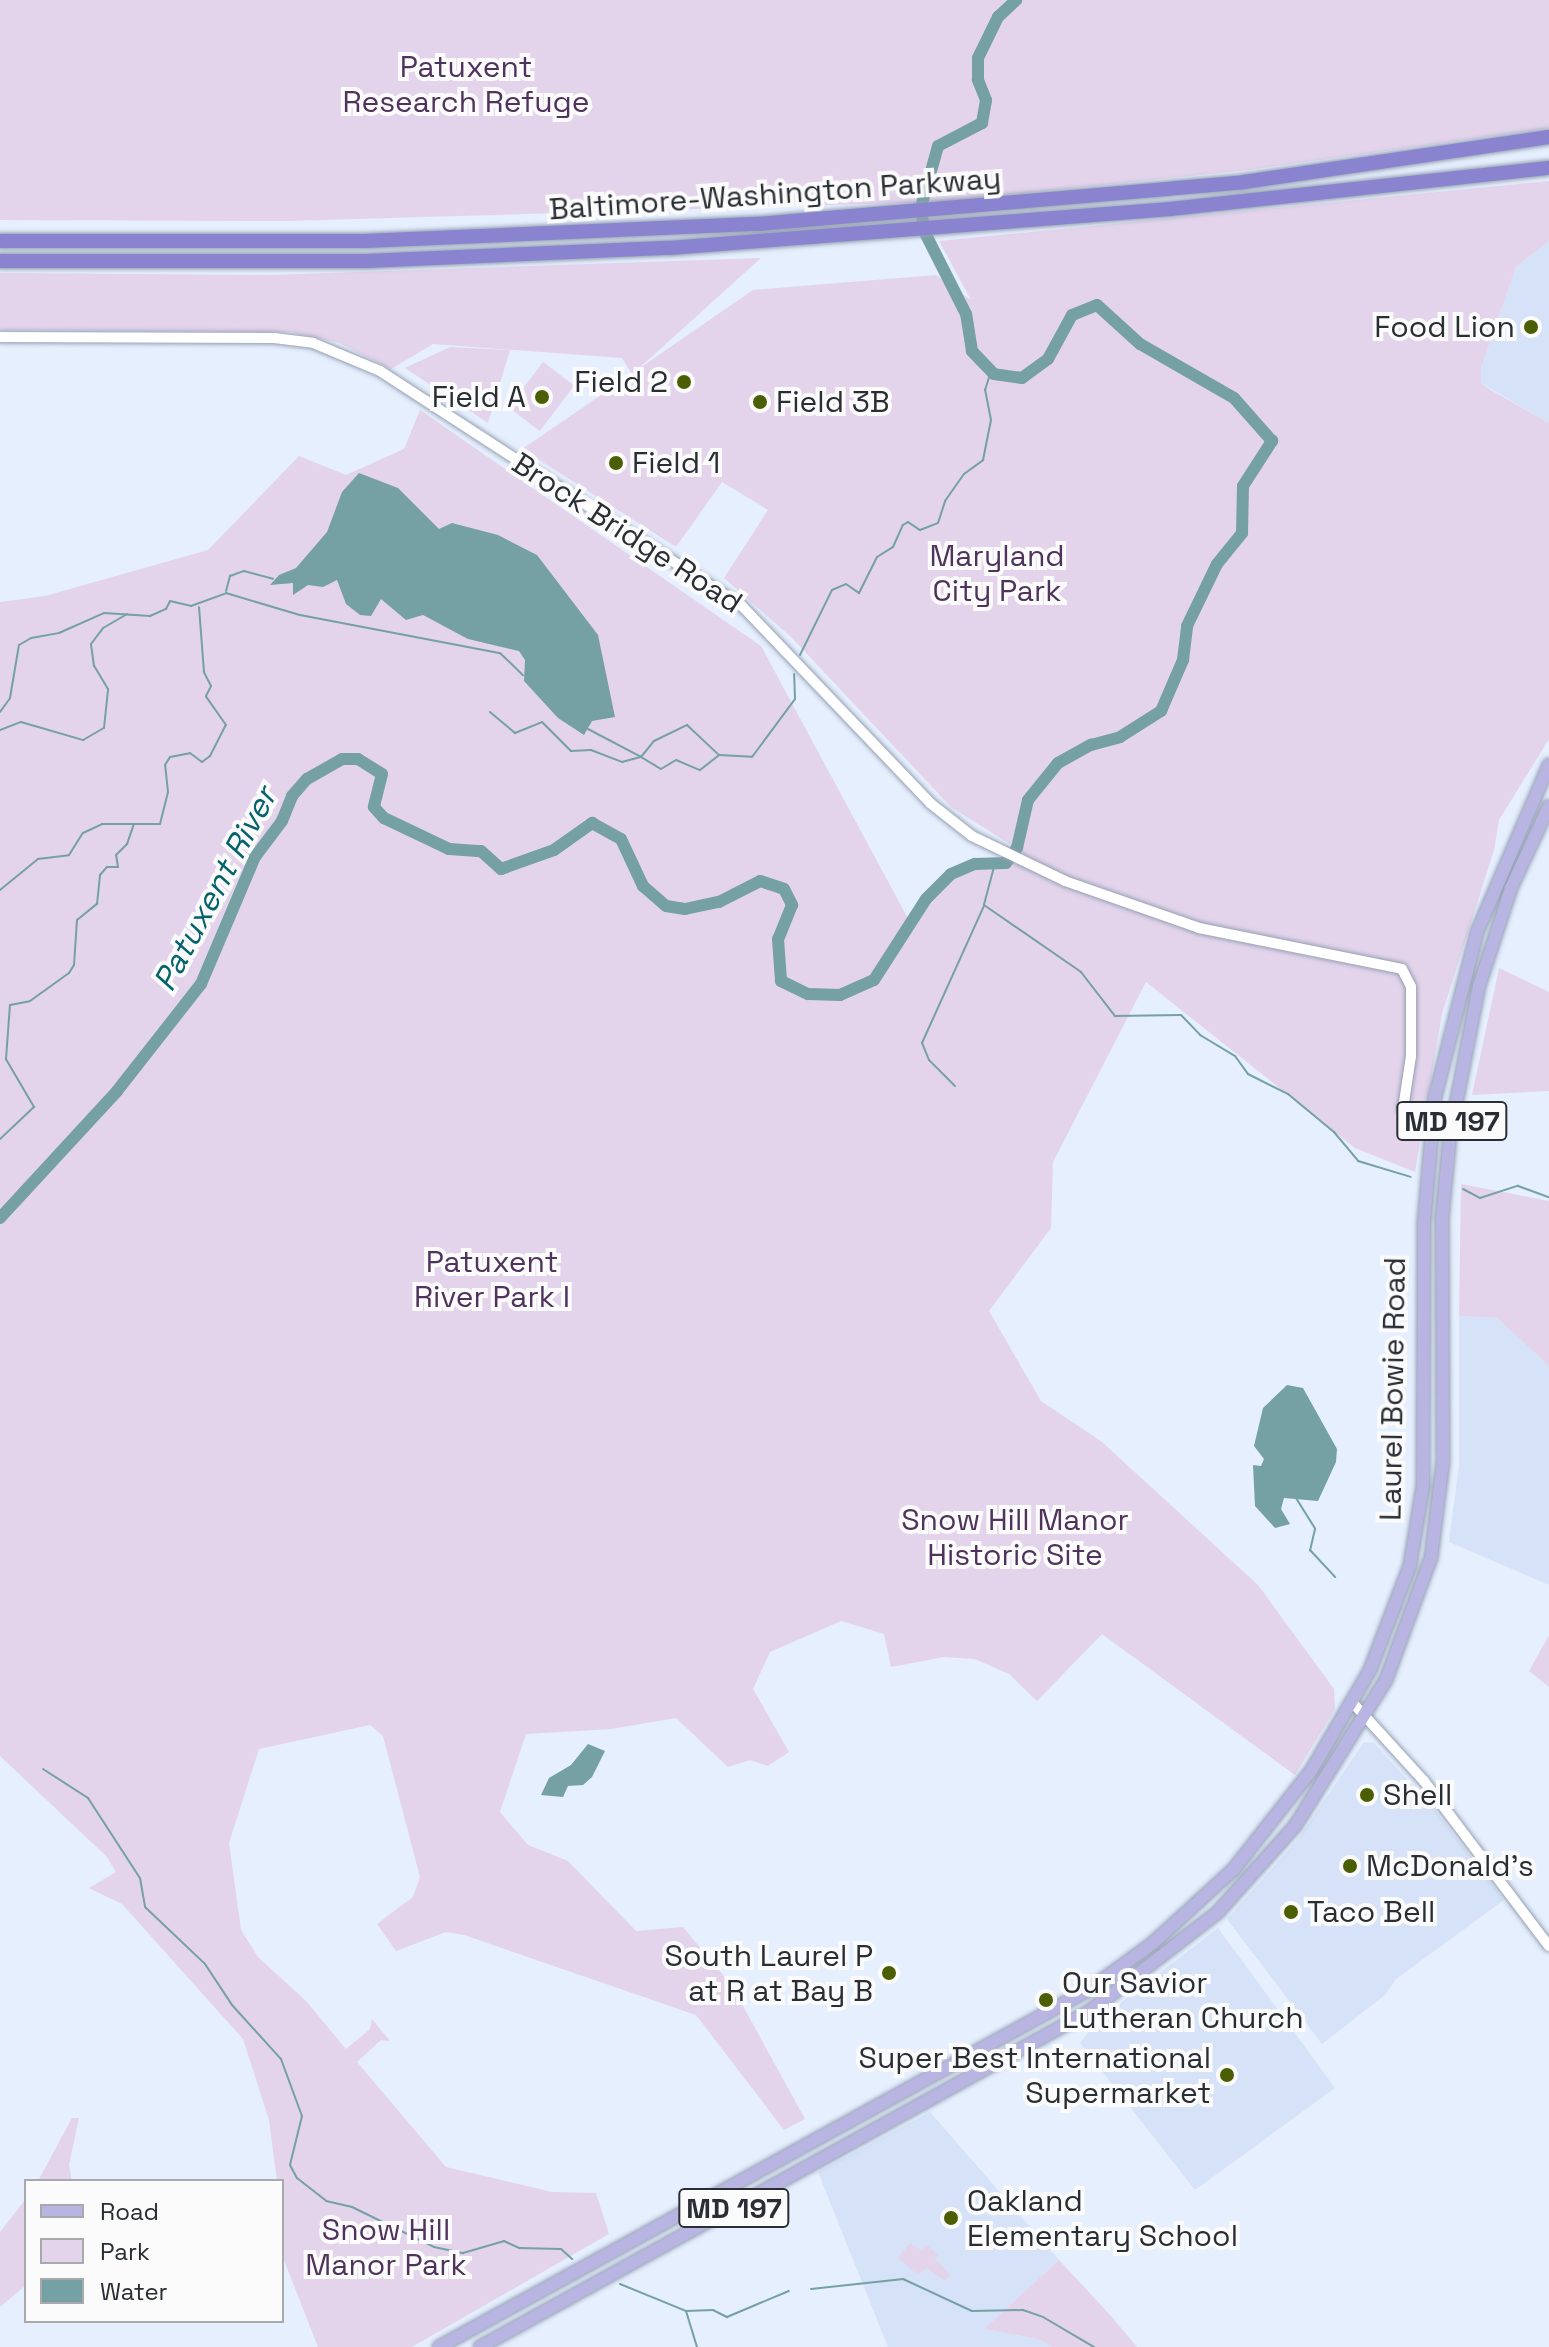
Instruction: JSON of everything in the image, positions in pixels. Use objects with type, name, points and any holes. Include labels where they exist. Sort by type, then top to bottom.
[{"type":"highway","name":"Baltimore-Washington Parkway","points":[[0,241],[461,238],[864,216],[1244,182],[1549,137]]},
{"type":"highway","name":"Baltimore-Washington Parkway","points":[[0,261],[382,261],[669,248],[978,225],[1549,168]]},
{"type":"main road","name":"Laurel Bowie Road","points":[[439,2347],[1007,2038],[1106,1978],[1182,1918],[1241,1861],[1304,1781],[1353,1703],[1386,1634],[1410,1565],[1423,1486],[1424,1222],[1440,1068],[1470,953],[1506,856],[1549,765]]},
{"type":"main road","name":"Laurel Bowie Road","points":[[480,2347],[1037,2042],[1127,1985],[1197,1931],[1295,1826],[1364,1718],[1408,1630],[1431,1558],[1442,1477],[1443,1203],[1463,1058],[1502,913],[1549,806]]},
{"type":"main road","points":[[1424,1403],[1432,1392],[1432,1346],[1443,1334]]},
{"type":"street","name":"Brock Bridge Road","points":[[0,337],[274,338],[313,343],[360,361],[742,606],[930,803],[1003,852],[1207,931],[1384,964],[1408,973],[1411,1056],[1403,1109],[1412,1120],[1432,1127]]},
{"type":"street","points":[[1353,1703],[1424,1781],[1549,1946]]},
{"type":"shaded area","points":[[1549,241],[1549,423],[1481,383],[1481,368],[1516,267]]},
{"type":"shaded area","points":[[1459,1316],[1497,1318],[1549,1366],[1549,1585],[1449,1542],[1459,1465]]},
{"type":"shaded area","points":[[1364,1742],[1374,1743],[1435,1810],[1504,1900],[1396,1979],[1385,1995],[1322,2044],[1227,1919],[1299,1838]]},
{"type":"shaded area","points":[[1218,1928],[1335,2088],[1195,2190],[1080,2043],[1100,2019]]},
{"type":"shaded area","points":[[930,2112],[1059,2260],[984,2329],[1038,2339],[1052,2347],[888,2347],[818,2172]]},
{"type":"green space","name":"Patuxent Research Refuge","points":[[0,0],[1549,0],[1549,128],[1249,170],[935,202],[288,221],[0,220]]},
{"type":"green space","points":[[1549,181],[1549,241],[1516,267],[1481,368],[1481,383],[1549,423],[1549,739],[1499,820],[1494,850],[1442,1014],[1415,1172],[1355,1148],[1146,982],[1053,1162],[1051,1228],[989,1311],[1041,1401],[1102,1442],[1258,1585],[1334,1689],[1335,1709],[1295,1775],[1102,1634],[1037,1701],[1009,1674],[975,1659],[944,1657],[891,1667],[884,1634],[841,1621],[770,1652],[753,1689],[789,1752],[768,1766],[750,1760],[728,1767],[676,1718],[611,1729],[526,1734],[500,1812],[528,1845],[568,1861],[636,1931],[683,1927],[732,1986],[805,2119],[784,2130],[696,2015],[464,1935],[446,1932],[396,1951],[377,1924],[413,1897],[420,1877],[383,1736],[370,1725],[259,1749],[229,1843],[241,1930],[258,1957],[306,2001],[346,2049],[370,2029],[372,2019],[390,2041],[381,2040],[357,2062],[446,2167],[552,2192],[596,2193],[609,2234],[412,2347],[318,2347],[284,2260],[284,2179],[277,2179],[269,2120],[243,2039],[122,1904],[89,1888],[116,1872],[106,1856],[0,1756],[0,602],[45,596],[208,550],[299,456],[346,475],[404,449],[420,410],[761,646],[911,924],[930,893],[951,874],[975,864],[1001,866],[1016,848],[951,807],[790,636],[724,578],[768,510],[722,482],[676,547],[522,449],[632,374],[622,358],[433,344],[391,369],[339,343],[291,332],[0,330],[0,273],[271,275],[761,258],[637,370],[753,290],[936,275],[971,300],[939,241]]},
{"type":"green space","points":[[450,347],[510,350],[488,423],[405,368]]},
{"type":"green space","name":"Field A","points":[[543,362],[574,385],[540,431],[509,408]]},
{"type":"green space","points":[[1499,968],[1549,992],[1549,1091],[1472,1095]]},
{"type":"green space","points":[[1461,1184],[1549,1201],[1549,1366],[1497,1318],[1459,1316]]},
{"type":"green space","points":[[1549,1635],[1549,1687],[1529,1671]]},
{"type":"green space","points":[[72,2118],[79,2118],[69,2165],[72,2179],[39,2179]]},
{"type":"green space","points":[[24,2202],[24,2287],[0,2307],[0,2232]]},
{"type":"green space","points":[[910,2243],[921,2250],[927,2245],[938,2255],[935,2259],[950,2274],[945,2281],[927,2268],[918,2275],[898,2258]]},
{"type":"green space","points":[[1059,2260],[1137,2347],[1052,2347],[1038,2339],[984,2329]]},
{"type":"water","points":[[359,473],[398,488],[439,529],[452,523],[498,535],[537,555],[598,635],[615,717],[592,721],[584,735],[558,718],[524,681],[525,660],[519,651],[468,639],[423,615],[406,620],[381,599],[371,616],[360,615],[346,604],[337,580],[323,587],[308,585],[293,595],[293,583],[270,585],[279,575],[296,568],[327,532],[342,492]]},
{"type":"water","points":[[1287,1385],[1303,1388],[1337,1449],[1336,1462],[1318,1501],[1284,1498],[1281,1509],[1290,1524],[1275,1528],[1255,1506],[1253,1465],[1261,1466],[1264,1459],[1254,1446],[1263,1408]]},
{"type":"water","points":[[588,1744],[605,1751],[592,1777],[583,1785],[568,1786],[563,1797],[541,1795],[549,1778],[571,1765]]},
{"type":"waterway","name":"Patuxent River","points":[[0,1218],[117,1091],[201,984],[255,857],[282,821],[292,796],[307,779],[342,759],[358,759],[382,774],[374,807],[384,818],[449,849],[481,851],[501,869],[554,850],[592,823],[621,839],[643,886],[666,906],[685,909],[719,902],[760,881],[784,889],[792,905],[778,939],[781,981],[808,994],[840,995],[874,980],[926,899],[951,874],[975,864],[1006,863],[1017,848],[1028,800],[1058,763],[1091,745],[1120,737],[1161,711],[1183,660],[1187,626],[1217,564],[1242,533],[1243,486],[1272,441],[1234,398],[1140,344],[1097,305],[1072,315],[1048,359],[1022,378],[994,374],[972,351],[966,314],[924,231],[921,207],[938,146],[982,123],[986,100],[978,80],[978,58],[998,17],[1016,0]]},
{"type":"waterway","points":[[800,655],[832,590],[846,584],[859,593],[877,557],[893,547],[903,525],[908,522],[920,530],[938,523],[945,501],[964,474],[983,460],[991,420],[985,390],[991,372]]},
{"type":"waterway","points":[[226,591],[230,576],[244,571],[273,579]]},
{"type":"waterway","points":[[0,712],[10,698],[19,645],[31,638],[59,633],[104,613],[150,616],[166,609],[170,601],[191,606],[226,593],[300,615],[500,653],[523,675]]},
{"type":"waterway","points":[[0,890],[38,859],[69,855],[83,833],[102,824],[160,824],[168,792],[165,765],[170,757],[190,753],[202,762],[210,756],[226,725],[206,696],[211,686],[204,672],[199,607]]},
{"type":"waterway","points":[[0,730],[21,722],[83,740],[104,728],[108,689],[94,666],[91,644],[103,628],[127,614]]},
{"type":"waterway","points":[[490,712],[515,733],[542,722],[571,751],[591,750],[622,762],[641,757],[661,769],[676,760],[700,770],[719,755],[752,757],[795,699],[794,674]]},
{"type":"waterway","points":[[588,729],[641,757],[654,741],[687,725],[719,755]]},
{"type":"waterway","points":[[0,1139],[34,1107],[6,1059],[10,1005],[30,1001],[69,973],[74,965],[77,920],[97,904],[100,875],[107,867],[118,867],[116,855],[127,844],[134,824]]},
{"type":"waterway","points":[[994,867],[984,905],[1081,972],[1115,1016],[1181,1015],[1200,1035],[1235,1056],[1248,1074],[1288,1094],[1334,1132],[1358,1161],[1411,1177]]},
{"type":"waterway","points":[[955,1086],[929,1060],[922,1043],[984,906]]},
{"type":"waterway","points":[[1463,1189],[1480,1198],[1518,1186],[1549,1197]]},
{"type":"waterway","points":[[1296,1498],[1315,1529],[1310,1550],[1335,1577]]},
{"type":"waterway","points":[[43,1769],[88,1798],[140,1878],[145,1907],[205,1964],[232,2005],[281,2059],[302,2116],[290,2165],[297,2178],[326,2201],[352,2207],[434,2247],[463,2253],[504,2241],[519,2248],[561,2249],[572,2259]]},
{"type":"waterway","points":[[811,2289],[903,2279],[972,2311],[1023,2310],[1043,2317],[1094,2347]]},
{"type":"waterway","points":[[620,2284],[686,2311],[713,2310],[727,2317],[789,2291]]},
{"type":"waterway","points":[[686,2311],[697,2347]]},
{"type":"place","name":"Food Lion","points":[[1531,327]]},
{"type":"place","name":"Field 2","points":[[684,382]]},
{"type":"place","name":"Field A","points":[[542,397]]},
{"type":"place","name":"Field 3B","points":[[760,402]]},
{"type":"place","name":"Field 1","points":[[616,463]]},
{"type":"place","name":"Shell","points":[[1367,1795]]},
{"type":"place","name":"McDonald's","points":[[1350,1866]]},
{"type":"place","name":"Taco Bell","points":[[1291,1912]]},
{"type":"place","name":"South Laurel P at R at Bay B","points":[[889,1973]]},
{"type":"place","name":"Our Savior Lutheran Church","points":[[1046,2000]]},
{"type":"place","name":"Super Best International Supermarket","points":[[1227,2075]]},
{"type":"place","name":"Oakland Elementary School","points":[[951,2218]]},
{"type":"park label","name":"Maryland City Park","points":[[997,573]]},
{"type":"park label","name":"Patuxent River Park I","points":[[492,1279]]},
{"type":"park label","name":"Snow Hill Manor Historic Site","points":[[1015,1537]]},
{"type":"park label","name":"Snow Hill Manor Park","points":[[386,2247]]}]
